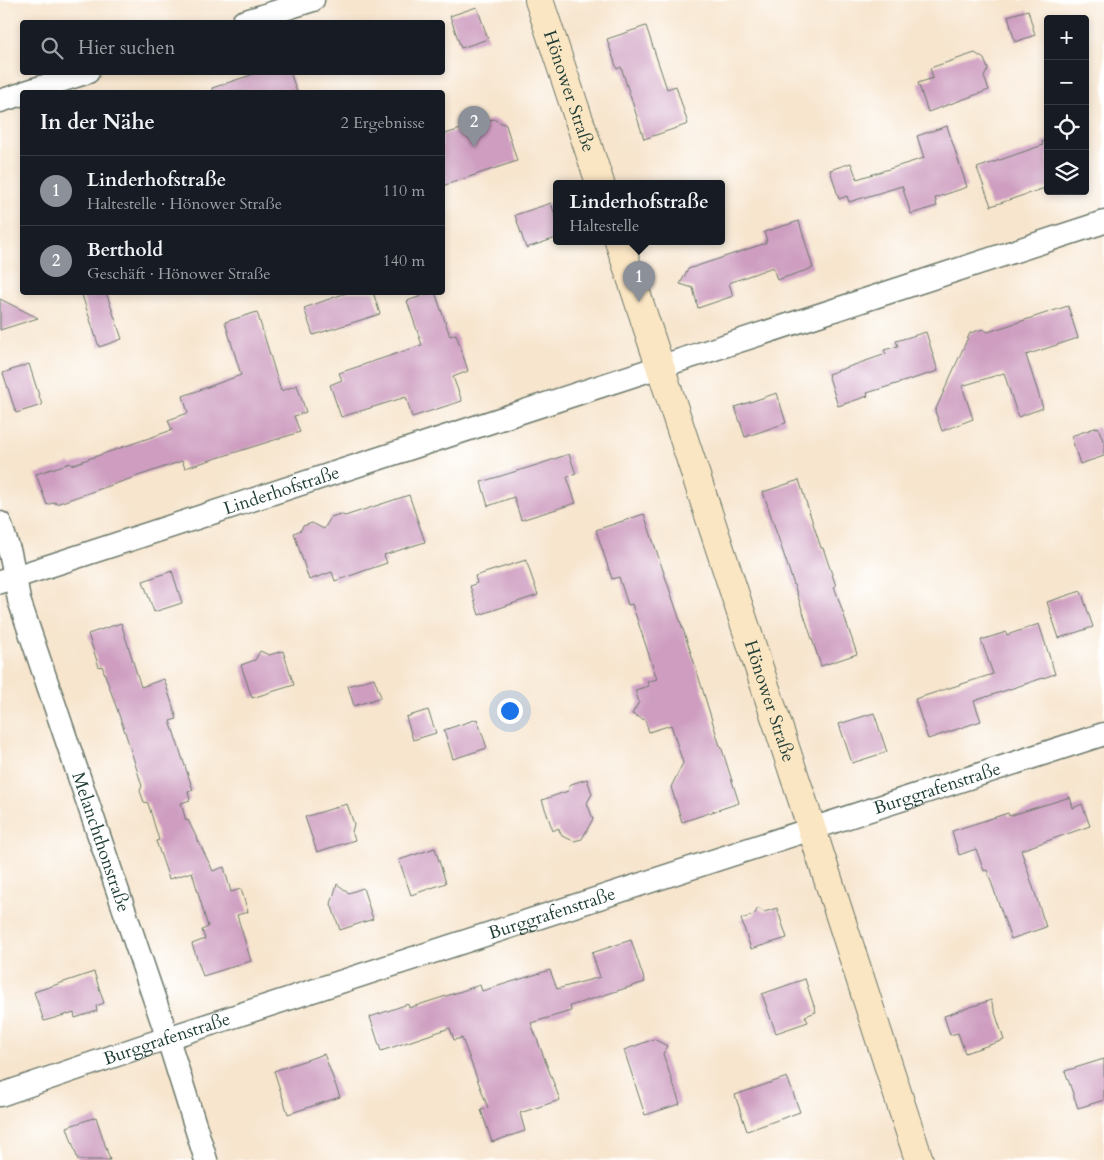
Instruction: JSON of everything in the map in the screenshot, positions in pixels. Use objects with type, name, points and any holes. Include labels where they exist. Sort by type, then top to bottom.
[{"type":"main road","name":"Hönower Straße","points":[[539,0],[599,180]]},
{"type":"main road","name":"Hönower Straße","points":[[620,245],[919,1160]]},
{"type":"street","points":[[249,20],[313,0]]},
{"type":"street","points":[[33,90],[79,75]]},
{"type":"street","points":[[0,101],[20,94]]},
{"type":"street","name":"Linderhofstraße","points":[[8,579],[1104,222]]},
{"type":"street","name":"Melanchthonstraße","points":[[0,523],[10,553],[8,579],[19,600],[168,1039],[206,1160]]},
{"type":"street","name":"Burggrafenstraße","points":[[0,1094],[1104,734]]},
{"type":"building","points":[[477,7],[488,39],[461,48],[450,16]]},
{"type":"building","points":[[1028,10],[1035,35],[1015,42],[1008,16]]},
{"type":"building","points":[[646,26],[667,89],[676,86],[688,124],[644,139],[621,67],[617,69],[607,39]]},
{"type":"building","points":[[975,53],[984,59],[988,69],[984,77],[989,90],[928,112],[918,83],[933,78],[930,68]]},
{"type":"building","points":[[251,75],[291,75],[296,90],[212,90],[212,88]]},
{"type":"building","points":[[493,119],[506,125],[517,161],[445,185],[445,134]]},
{"type":"building","points":[[947,126],[967,187],[935,198],[937,206],[911,214],[902,186],[849,202],[847,196],[839,199],[830,170],[851,163],[857,179],[924,158],[917,136]]},
{"type":"building","points":[[1044,141],[1044,188],[991,206],[977,168],[1043,145],[1042,142]]},
{"type":"building","points":[[551,203],[553,209],[553,239],[526,248],[515,215]]},
{"type":"building","points":[[799,221],[813,268],[777,280],[773,267],[729,283],[733,296],[698,308],[693,288],[680,284],[688,269],[766,243],[764,232]]},
{"type":"building","points":[[82,295],[107,295],[122,339],[99,347]]},
{"type":"building","points":[[341,295],[374,295],[380,314],[313,335],[304,308]]},
{"type":"building","points":[[424,295],[436,295],[450,336],[456,334],[468,371],[453,377],[462,401],[412,417],[406,397],[341,417],[330,385],[342,380],[339,373],[422,345],[407,301]]},
{"type":"building","points":[[0,299],[38,318],[0,330]]},
{"type":"building","points":[[1068,306],[1078,338],[1026,355],[1043,408],[1018,417],[1004,373],[962,386],[973,419],[942,431],[935,411],[970,333],[983,329],[988,332]]},
{"type":"building","points":[[257,312],[281,391],[297,385],[306,412],[294,416],[300,432],[185,468],[182,461],[56,504],[55,502],[47,505],[36,474],[70,463],[71,465],[172,430],[168,420],[188,413],[183,396],[241,375],[225,322]]},
{"type":"building","points":[[926,332],[938,371],[867,393],[868,396],[838,406],[828,374],[886,354],[884,350],[898,346],[896,341]]},
{"type":"building","points":[[29,364],[42,405],[16,413],[3,373]]},
{"type":"building","points":[[777,393],[786,423],[745,437],[735,407]]},
{"type":"building","points":[[1098,427],[1104,443],[1104,456],[1080,464],[1071,436]]},
{"type":"building","points":[[569,454],[576,474],[567,477],[576,503],[521,520],[514,497],[488,506],[481,482]]},
{"type":"building","points":[[799,480],[821,548],[823,548],[836,586],[834,586],[857,654],[821,666],[763,492]]},
{"type":"building","points":[[409,495],[425,542],[384,555],[387,563],[335,581],[332,572],[309,580],[294,533],[301,530],[303,526],[312,523],[324,529],[331,517],[340,514],[345,516]]},
{"type":"building","points":[[644,514],[739,803],[682,822],[671,787],[683,763],[671,725],[649,732],[645,720],[632,714],[639,702],[635,690],[649,686],[647,682],[657,679],[632,604],[628,605],[619,577],[612,579],[596,530]]},
{"type":"building","points":[[526,560],[538,595],[479,615],[470,586],[477,583],[475,576]]},
{"type":"building","points":[[172,571],[182,603],[154,612],[143,581]]},
{"type":"building","points":[[1081,591],[1093,627],[1059,638],[1047,602]]},
{"type":"building","points":[[121,623],[141,687],[164,679],[177,719],[170,721],[193,790],[188,792],[190,800],[181,803],[186,821],[188,820],[213,871],[224,867],[231,892],[241,889],[248,912],[237,915],[251,961],[203,976],[192,944],[205,939],[202,930],[208,927],[192,872],[169,879],[156,841],[159,840],[148,803],[144,802],[140,791],[142,786],[126,735],[102,666],[99,667],[88,634]]},
{"type":"building","points":[[1039,624],[1055,674],[974,701],[981,721],[928,739],[915,699],[993,674],[981,640],[1006,632],[1007,635]]},
{"type":"building","points":[[260,651],[269,655],[283,651],[294,685],[252,698],[241,665],[255,660]]},
{"type":"building","points":[[374,678],[381,697],[354,706],[348,686]]},
{"type":"building","points":[[428,710],[436,733],[413,740],[406,717]]},
{"type":"building","points":[[874,713],[887,752],[852,763],[839,724]]},
{"type":"building","points":[[477,719],[487,748],[453,759],[444,730]]},
{"type":"building","points":[[587,779],[592,794],[587,803],[593,819],[582,839],[574,841],[562,836],[558,828],[553,831],[542,800],[568,791],[571,784]]},
{"type":"building","points":[[1070,797],[1073,808],[1082,804],[1090,826],[1021,850],[1046,927],[1011,939],[987,870],[984,871],[976,849],[959,855],[952,831],[1008,813],[1009,816]]},
{"type":"building","points":[[347,804],[354,824],[352,832],[355,840],[317,852],[305,817]]},
{"type":"building","points":[[435,848],[446,883],[411,895],[399,860]]},
{"type":"building","points":[[337,884],[349,893],[363,888],[373,919],[340,930],[331,904]]},
{"type":"building","points":[[758,908],[764,912],[777,908],[787,938],[751,949],[741,919],[754,915]]},
{"type":"building","points":[[631,940],[645,982],[570,1006],[571,1011],[531,1023],[560,1100],[520,1113],[525,1131],[492,1142],[481,1110],[488,1108],[462,1038],[454,1040],[450,1028],[381,1051],[370,1017],[408,1004],[409,1008],[480,985],[482,991],[550,970],[557,989],[600,977],[592,953]]},
{"type":"building","points":[[94,972],[104,1003],[96,1006],[97,1011],[75,1018],[74,1013],[44,1021],[34,992]]},
{"type":"building","points":[[805,979],[816,1012],[805,1016],[808,1022],[776,1033],[762,994]]},
{"type":"building","points":[[991,1000],[1004,1040],[965,1053],[958,1033],[950,1035],[944,1016]]},
{"type":"building","points":[[654,1039],[667,1046],[663,1054],[680,1104],[645,1115],[624,1050]]},
{"type":"building","points":[[324,1054],[340,1097],[288,1114],[274,1071]]},
{"type":"building","points":[[1104,1059],[1104,1100],[1078,1108],[1065,1071]]},
{"type":"building","points":[[787,1077],[800,1112],[747,1131],[735,1095]]},
{"type":"building","points":[[96,1117],[110,1160],[78,1160],[67,1127]]},
{"type":"place","name":"Berthold","points":[[474,147]]},
{"type":"place","name":"Linderhofstraße","points":[[639,302]]}]
